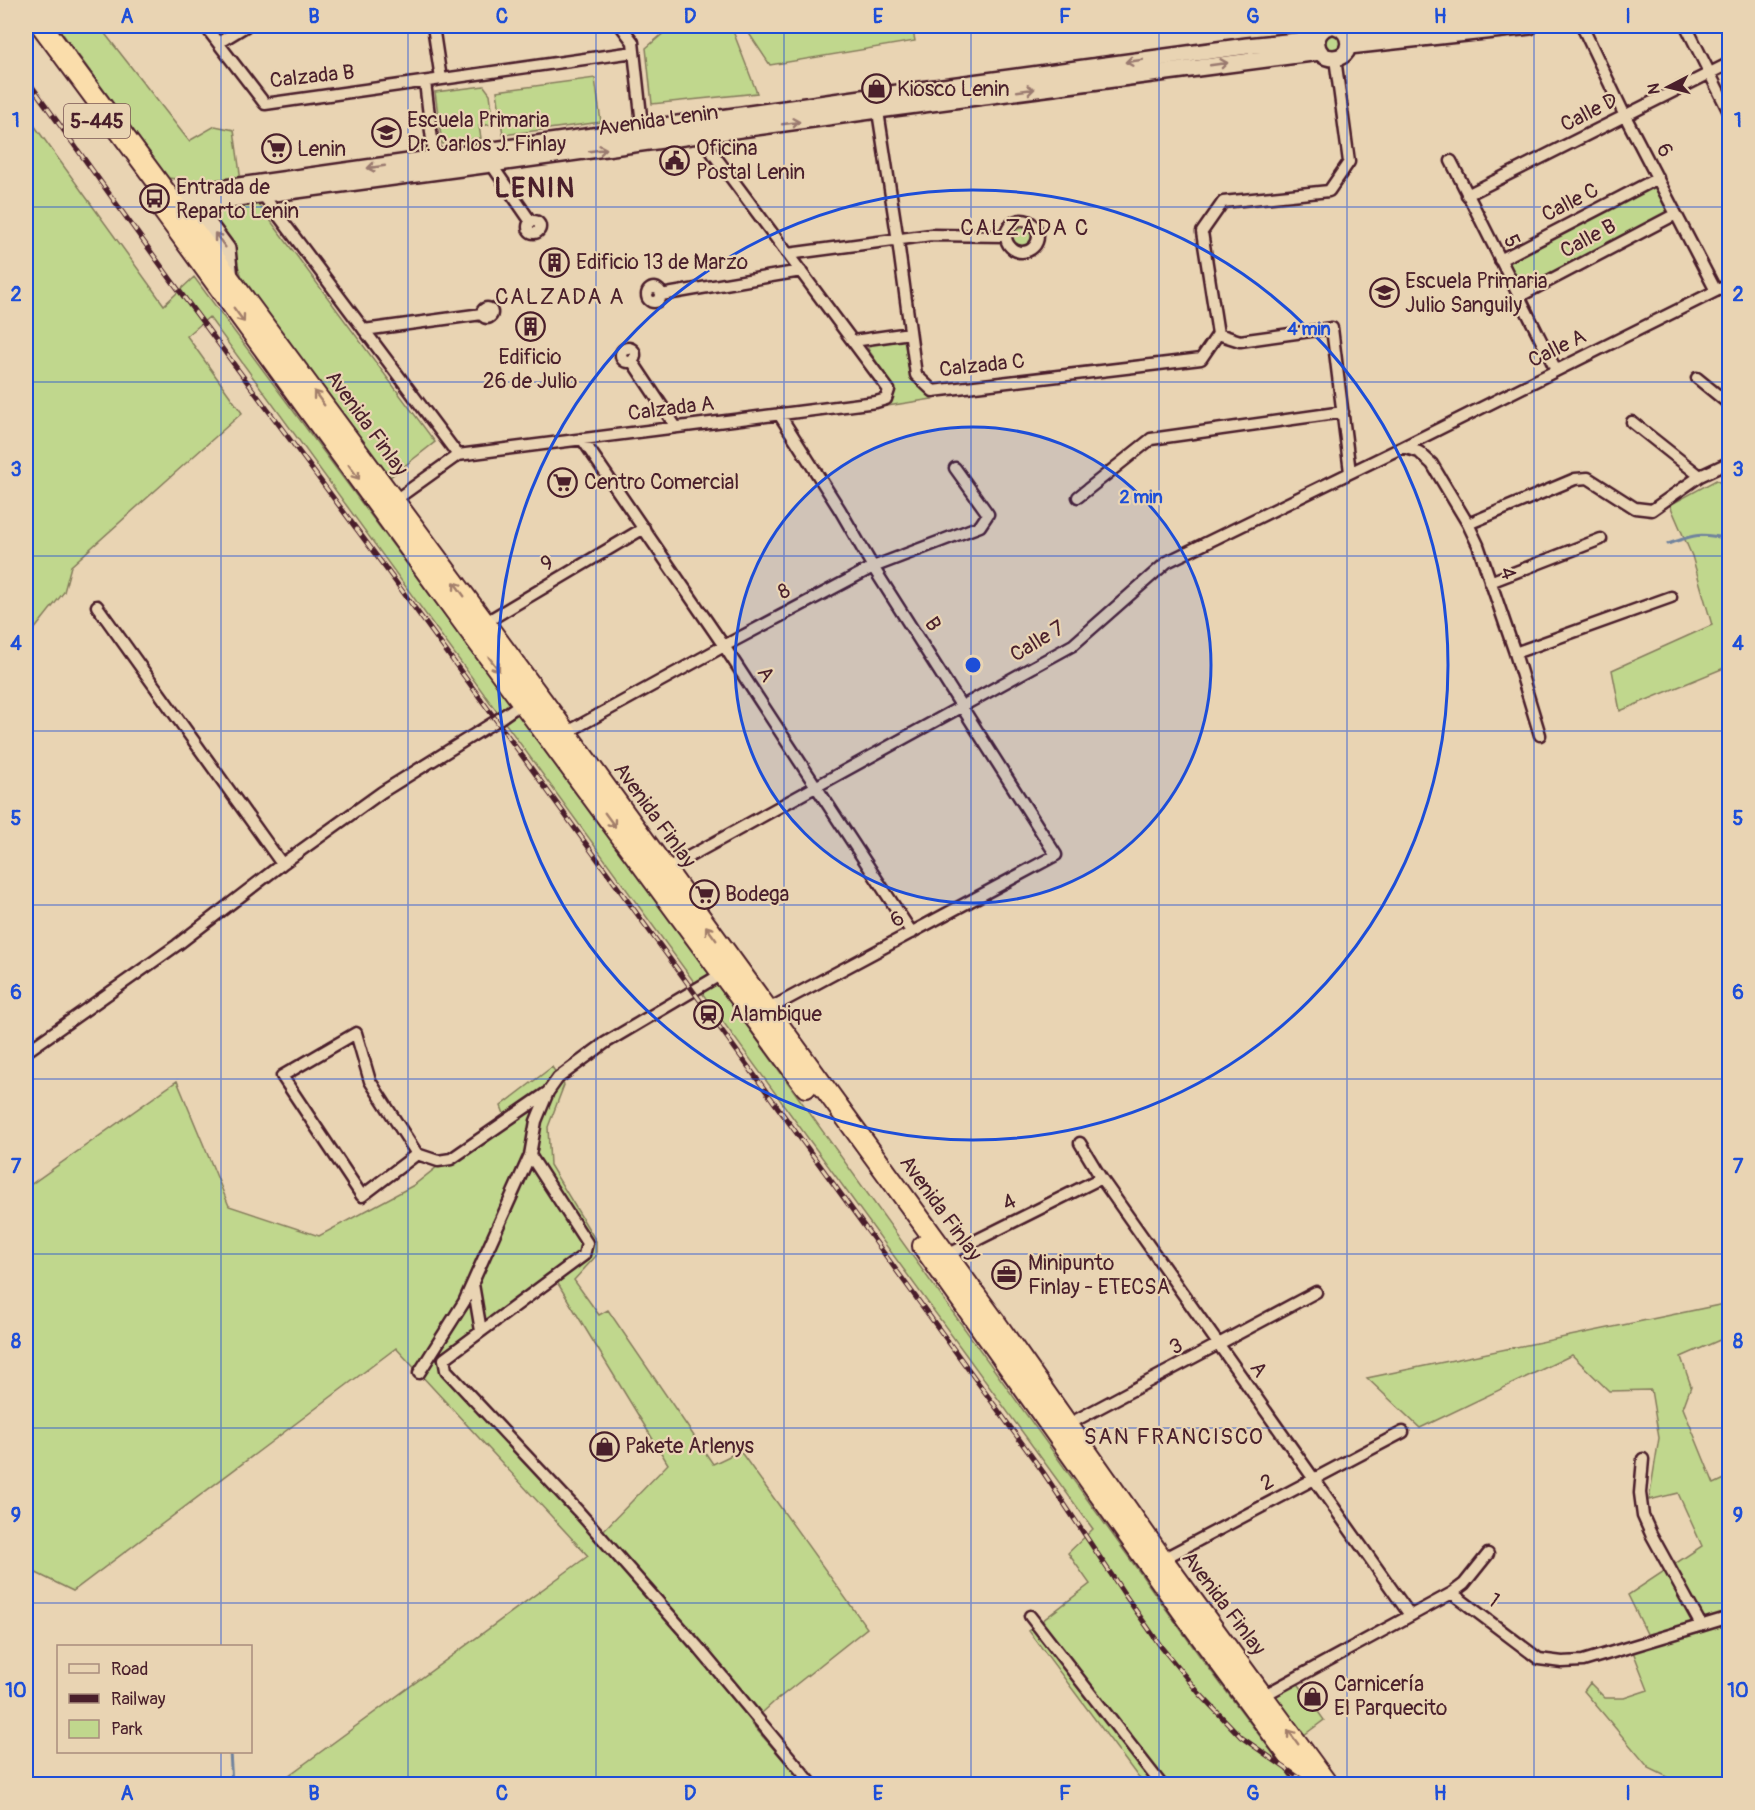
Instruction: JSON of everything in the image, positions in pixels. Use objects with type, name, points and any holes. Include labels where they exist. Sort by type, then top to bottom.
[{"type":"highway","name":"Avenida Finlay","points":[[26,26],[181,206],[388,506],[761,1013],[821,1085],[940,1259],[1156,1563],[1257,1700],[1327,1785]]},
{"type":"highway","name":"Avenida Finlay","points":[[42,26],[181,206],[388,506]]},
{"type":"highway","name":"Avenida Finlay","points":[[1257,1700],[1310,1785]]},
{"type":"street","name":"Calzada B","points":[[205,26],[265,104],[634,52]]},
{"type":"street","points":[[219,43],[246,26]]},
{"type":"street","points":[[434,26],[441,79]]},
{"type":"street","points":[[621,26],[633,42],[644,136]]},
{"type":"street","points":[[1330,26],[1322,29],[1324,50],[1349,162],[1329,191],[1223,202],[1202,232],[1218,334],[1240,341],[1332,328],[1350,472]]},
{"type":"street","points":[[1324,50],[1344,54],[1348,41],[1342,27],[1335,26]]},
{"type":"street","points":[[1348,41],[1432,26]]},
{"type":"street","points":[[1348,41],[1530,26]]},
{"type":"street","name":"6","points":[[1582,26],[1625,116],[1716,291]]},
{"type":"street","points":[[1686,26],[1730,114]]},
{"type":"street","name":"Avenida Lenin","points":[[181,206],[259,189],[644,136],[700,136],[877,103],[1247,46],[1324,50]]},
{"type":"street","name":"Calle D","points":[[1467,195],[1730,63]]},
{"type":"street","points":[[425,82],[435,165]]},
{"type":"street","name":"Avenida Lenin","points":[[435,165],[491,164],[644,136],[690,122],[877,103]]},
{"type":"street","name":"Calzada C","points":[[877,103],[916,375],[933,391],[1201,359],[1218,334]]},
{"type":"street","name":"Calzada A","points":[[458,455],[886,399],[889,390],[690,122]]},
{"type":"street","name":"5","points":[[1450,161],[1556,370]]},
{"type":"street","points":[[491,164],[531,222]]},
{"type":"street","name":"Calle C","points":[[1500,260],[1658,178]]},
{"type":"street","points":[[259,189],[458,455],[388,506]]},
{"type":"street","name":"Calle B","points":[[1518,297],[1676,214]]},
{"type":"street","points":[[788,254],[931,235],[1006,236]]},
{"type":"street","points":[[661,295],[801,271]]},
{"type":"street","name":"Calle A","points":[[1402,447],[1730,284]]},
{"type":"street","points":[[364,330],[482,314]]},
{"type":"street","points":[[853,341],[910,333]]},
{"type":"street","points":[[632,361],[676,427]]},
{"type":"street","points":[[1697,378],[1730,405]]},
{"type":"street","points":[[1078,497],[1151,439],[1342,412]]},
{"type":"street","name":"B","points":[[779,414],[1056,855]]},
{"type":"street","points":[[1632,422],[1700,476]]},
{"type":"street","name":"A","points":[[582,440],[724,646],[912,933]]},
{"type":"street","name":"Calle 7","points":[[659,874],[1073,645],[1167,562],[1402,447]]},
{"type":"street","name":"4","points":[[1402,447],[1419,452],[1432,464],[1468,524],[1478,545],[1515,653],[1540,735]]},
{"type":"street","points":[[1468,524],[1575,478],[1588,478],[1635,508],[1652,510],[1700,476],[1730,462]]},
{"type":"street","name":"8","points":[[559,737],[873,567],[980,525],[988,514],[955,468]]},
{"type":"street","name":"9","points":[[477,627],[644,528]]},
{"type":"street","points":[[1490,582],[1601,538]]},
{"type":"street","points":[[1515,653],[1671,597]]},
{"type":"street","points":[[97,606],[282,864]]},
{"type":"street","points":[[26,1052],[177,945],[282,864],[382,792],[496,721],[530,697]]},
{"type":"street","name":"6","points":[[761,1013],[1056,855]]},
{"type":"street","points":[[419,1372],[464,1302],[473,1283],[531,1155],[536,1121],[548,1092],[558,1078],[605,1043],[729,969]]},
{"type":"street","points":[[417,1154],[362,1196],[282,1076],[356,1033],[370,1081],[417,1154],[438,1161],[451,1159],[548,1092]]},
{"type":"street","name":"A","points":[[1080,1143],[1101,1178],[1410,1615]]},
{"type":"street","points":[[531,1155],[587,1243],[584,1255],[444,1359],[446,1370],[578,1511],[698,1646],[812,1785]]},
{"type":"street","name":"4","points":[[940,1259],[1101,1178]]},
{"type":"street","points":[[473,1283],[481,1331]]},
{"type":"street","name":"3","points":[[1060,1429],[1316,1292]]},
{"type":"street","name":"2","points":[[1156,1563],[1403,1432]]},
{"type":"street","points":[[1643,1459],[1640,1493],[1643,1516],[1701,1625]]},
{"type":"street","points":[[1257,1700],[1452,1593],[1464,1584],[1488,1554]]},
{"type":"street","name":"1","points":[[1452,1593],[1539,1659],[1562,1662],[1582,1661],[1730,1617]]},
{"type":"street","points":[[1030,1616],[1161,1785]]},
{"type":"green space","points":[[57,26],[99,26],[189,141],[215,126],[234,130],[241,181],[435,442],[389,478],[243,280],[232,248],[185,180],[168,178]]},
{"type":"green space","points":[[672,26],[731,26],[757,93],[652,104],[646,48]]},
{"type":"green space","points":[[744,26],[912,26],[915,41],[770,65]]},
{"type":"green space","points":[[1336,30],[1344,47],[1327,54],[1321,36]]},
{"type":"green space","points":[[595,78],[601,122],[503,135],[497,91]]},
{"type":"green space","points":[[484,86],[490,94],[494,124],[479,126],[481,138],[442,144],[435,92]]},
{"type":"green space","points":[[26,114],[164,305],[194,277],[671,920],[1199,1655],[1296,1784],[1146,1784],[1138,1777],[1029,1631],[1090,1584],[1068,1553],[1093,1529],[209,317],[187,336],[242,413],[71,566],[64,592],[26,640]]},
{"type":"green space","points":[[1654,186],[1663,199],[1665,215],[1530,285],[1521,284],[1515,278],[1510,260]]},
{"type":"green space","points":[[1022,228],[1029,231],[1032,238],[1029,245],[1022,248],[1015,245],[1012,238],[1015,231]]},
{"type":"green space","points":[[904,339],[910,377],[932,399],[887,406],[894,388],[868,349],[868,344]]},
{"type":"green space","points":[[1716,480],[1729,488],[1729,666],[1620,711],[1612,670],[1712,625],[1692,556],[1670,505]]},
{"type":"green space","points":[[552,1067],[564,1085],[548,1127],[550,1165],[596,1241],[596,1256],[574,1280],[599,1315],[608,1310],[713,1464],[740,1451],[867,1628],[751,1723],[804,1784],[277,1784],[588,1556],[396,1348],[73,1591],[26,1568],[26,1188],[177,1081],[229,1206],[319,1236],[414,1185],[504,1114],[501,1106]],"holes":[[[557,1282],[668,1464],[600,1534],[449,1363]]]},
{"type":"green space","points":[[1729,1303],[1729,1336],[1681,1357],[1691,1386],[1683,1408],[1714,1484],[1729,1477],[1729,1784],[1682,1784],[1649,1768],[1584,1691],[1590,1683],[1605,1698],[1624,1698],[1648,1690],[1632,1649],[1652,1644],[1628,1595],[1702,1546],[1678,1493],[1649,1500],[1659,1438],[1651,1390],[1609,1391],[1572,1355],[1420,1428],[1367,1378]]},
{"type":"green space","points":[[1297,1682],[1324,1720],[1304,1735],[1275,1695]]},
{"type":"waterway","points":[[1668,544],[1698,536],[1730,539]]},
{"type":"waterway","points":[[230,1753],[232,1784]]},
{"type":"railway","points":[[26,78],[1043,1472],[1162,1648],[1199,1693],[1241,1737],[1308,1784]]},
{"type":"place","name":"Kiosco Lenin","points":[[876,89]]},
{"type":"place","name":"Escuela Primaria Dr. Carlos J. Finlay","points":[[386,132]]},
{"type":"place","name":"Lenin","points":[[276,149]]},
{"type":"place","name":"Oficina Postal Lenin","points":[[675,160]]},
{"type":"place","name":"Entrada de Reparto Lenin","points":[[155,199]]},
{"type":"place","name":"Edificio 13 de Marzo","points":[[555,262]]},
{"type":"place","name":"Escuela Primaria Julio Sanguily","points":[[1384,293]]},
{"type":"place","name":"Edificio 26 de Julio","points":[[530,326]]},
{"type":"place","name":"Centro Comercial","points":[[563,482]]},
{"type":"place","name":"Bodega","points":[[704,894]]},
{"type":"place","name":"Alambique","points":[[709,1014]]},
{"type":"place","name":"Minipunto Finlay - ETECSA","points":[[1007,1275]]},
{"type":"place","name":"Pakete Arlenys","points":[[604,1446]]},
{"type":"place","name":"Carnicería El Parquecito","points":[[1313,1696]]},
{"type":"district","name":"LENIN","points":[[535,188]]},
{"type":"district","name":"CALZADA C","points":[[1025,227]]},
{"type":"district","name":"CALZADA A","points":[[560,296]]},
{"type":"district","name":"SAN FRANCISCO","points":[[1174,1436]]}]
